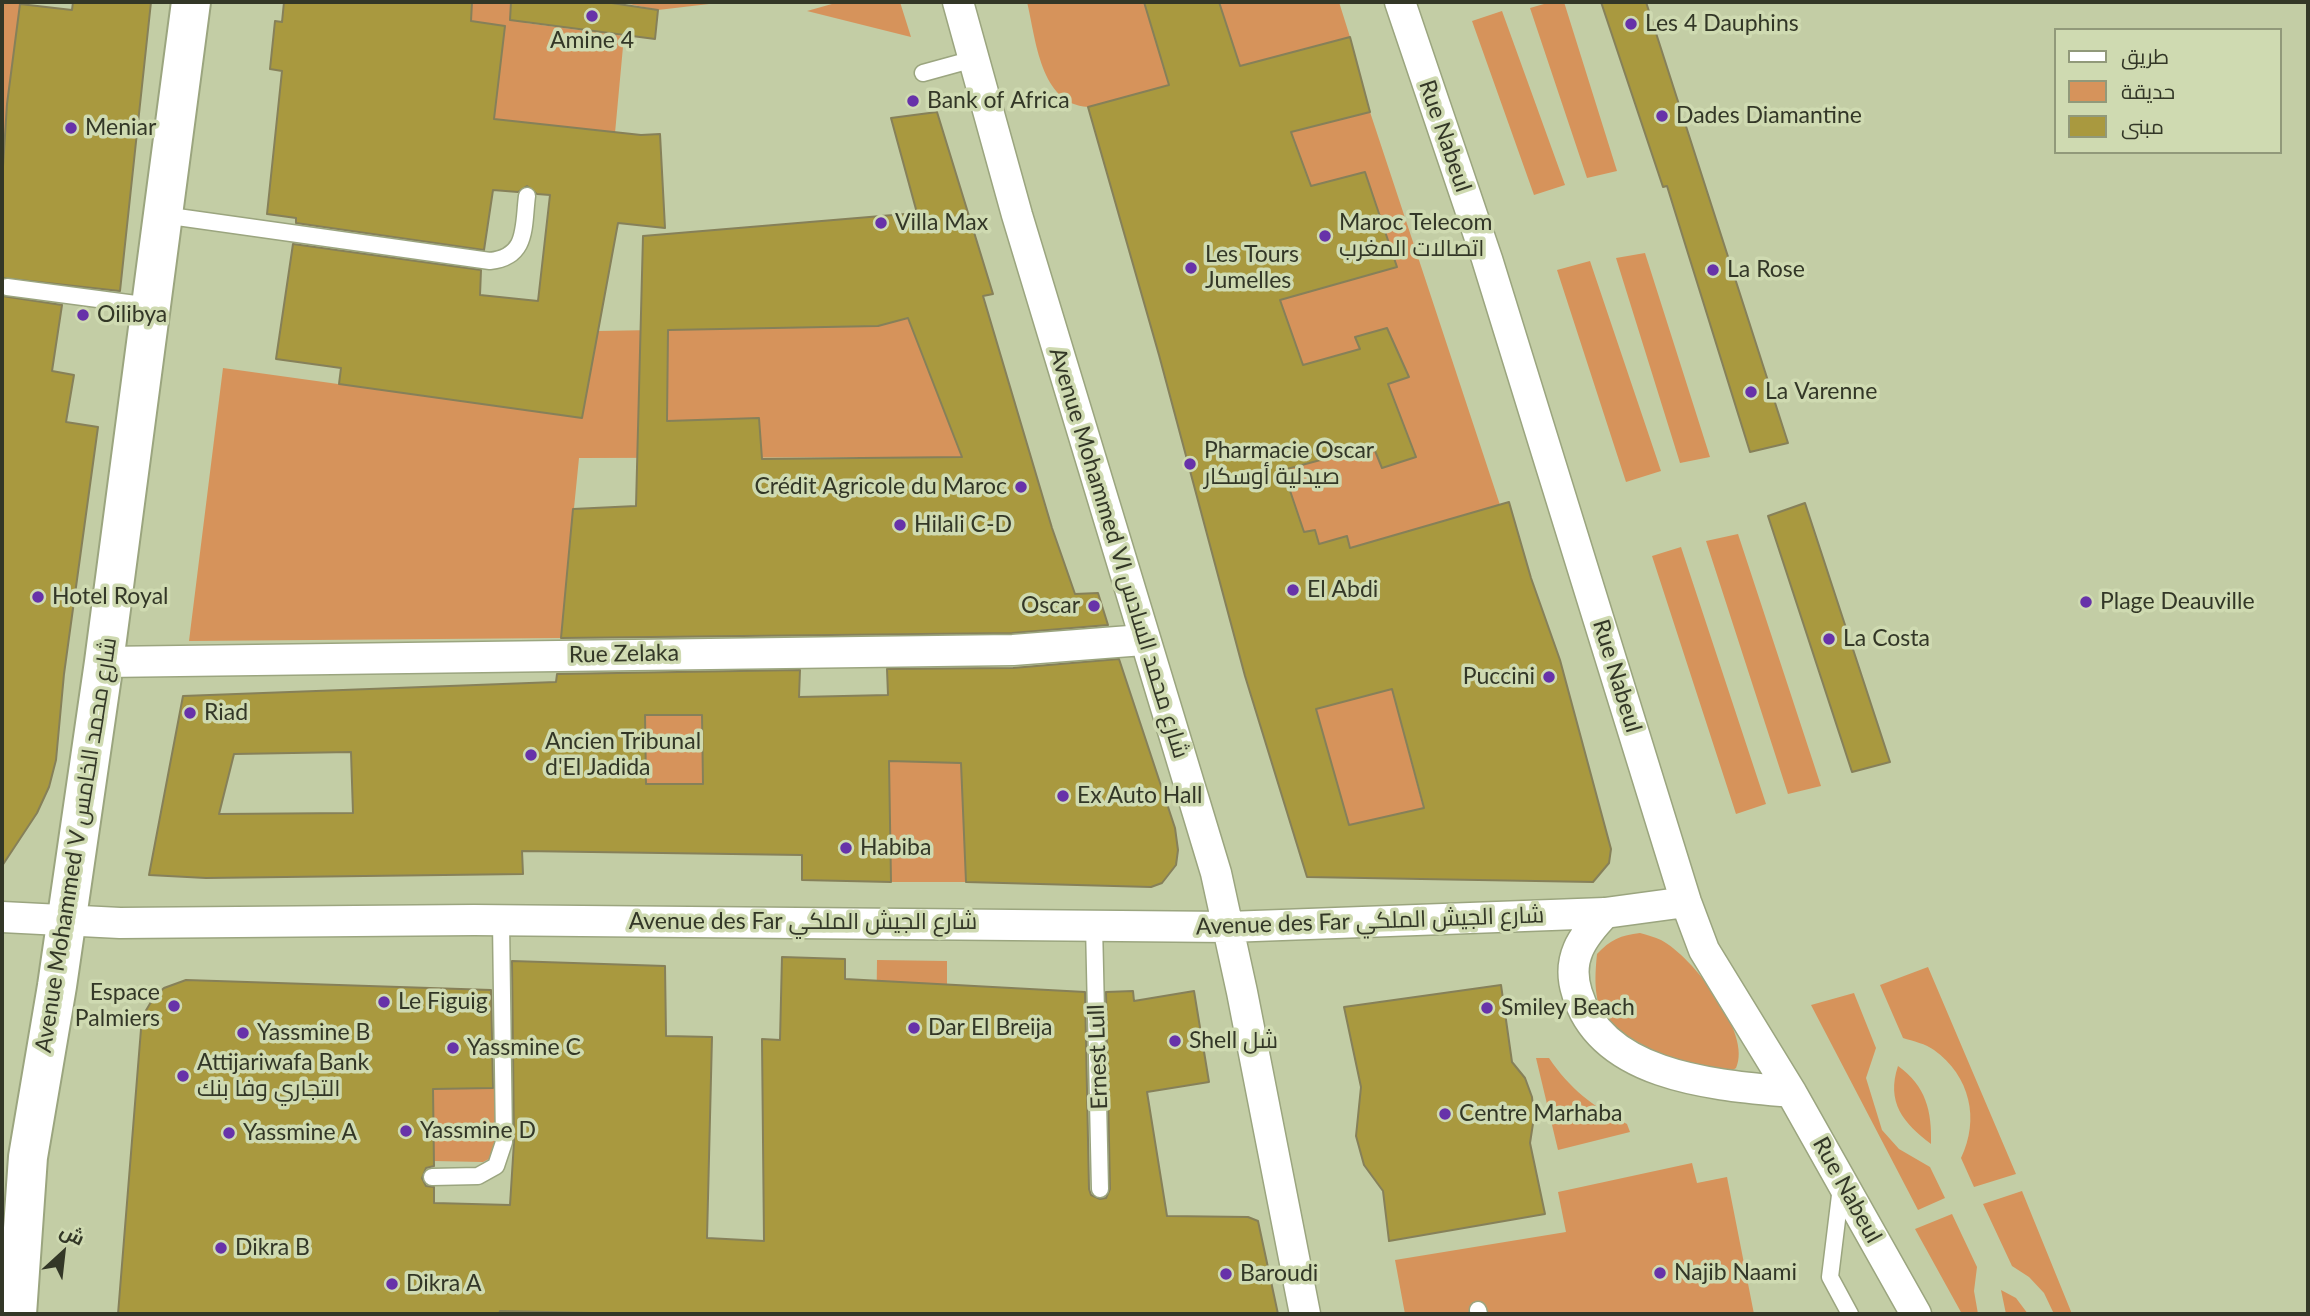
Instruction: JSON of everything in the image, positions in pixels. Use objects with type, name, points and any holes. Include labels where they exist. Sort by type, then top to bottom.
[{"type":"street","name":"Avenue Mohammed V شارع محمد الخامس","points":[[17,1314],[11,1256],[20,1185],[104,662],[191,2]]},
{"type":"street","name":"Avenue Mohammed VI شارع محمد السادس","points":[[958,2],[1017,215],[1143,640],[1216,873],[1305,1314]]},
{"type":"street","name":"Rue Nabeul","points":[[1399,2],[1491,272],[1686,902],[1704,950],[1791,1091],[1916,1314]]},
{"type":"street","name":"Rue Zelaka","points":[[104,662],[1013,650],[1143,640]]},
{"type":"street","name":"Avenue des Far شارع الجيش الملكي","points":[[2,917],[120,923],[501,921],[1228,927],[1605,913],[1686,902]]},
{"type":"street","points":[[1605,913],[1587,932],[1574,955],[1572,979],[1583,1014],[1603,1038],[1622,1052],[1651,1065],[1703,1082],[1791,1091]]},
{"type":"lane","points":[[923,73],[974,59]]},
{"type":"lane","points":[[163,215],[490,261],[505,260],[515,252],[521,241],[527,197]]},
{"type":"lane","points":[[7,287],[151,306]]},
{"type":"lane","points":[[432,1177],[478,1176],[496,1166],[504,1142],[501,921]]},
{"type":"lane","name":"Ernest Lull","points":[[1094,925],[1100,1189]]},
{"type":"lane","points":[[1841,1181],[1830,1277],[1850,1314]]},
{"type":"green space","points":[[2,2],[20,2],[7,104],[2,177]]},
{"type":"green space","points":[[472,2],[529,2],[526,23],[624,36],[615,133],[494,119],[505,26],[471,21]]},
{"type":"green space","points":[[619,2],[726,2],[658,10]]},
{"type":"green space","points":[[839,2],[900,2],[911,37],[807,11]]},
{"type":"green space","points":[[1027,2],[1144,2],[1169,85],[1088,107],[1072,103],[1059,95],[1043,67]]},
{"type":"green space","points":[[1219,2],[1339,2],[1350,37],[1240,66]]},
{"type":"green space","points":[[1551,2],[1564,2],[1617,171],[1587,178],[1530,8]]},
{"type":"green space","points":[[1502,11],[1565,185],[1534,195],[1472,21]]},
{"type":"green space","points":[[1370,112],[1500,505],[1350,548],[1347,536],[1319,544],[1314,530],[1286,536],[1274,495],[1290,490],[1283,470],[1308,463],[1294,340],[1286,318],[1264,323],[1257,141]]},
{"type":"green space","points":[[1645,253],[1710,457],[1680,463],[1616,258]]},
{"type":"green space","points":[[1590,261],[1661,471],[1626,482],[1557,270]]},
{"type":"green space","points":[[908,318],[962,457],[579,458],[561,638],[189,641],[223,368],[582,418],[598,331],[878,326]]},
{"type":"green space","points":[[1738,534],[1821,786],[1788,794],[1706,541]]},
{"type":"green space","points":[[1681,547],[1766,804],[1736,814],[1652,556]]},
{"type":"green space","points":[[1392,689],[1423,808],[1349,825],[1316,709]]},
{"type":"green space","points":[[701,697],[703,784],[646,784],[645,715]]},
{"type":"green space","points":[[930,748],[930,762],[961,763],[966,882],[891,882],[889,749]]},
{"type":"green space","points":[[1640,933],[1661,940],[1674,949],[1716,997],[1736,1036],[1739,1053],[1736,1068],[1719,1074],[1690,1066],[1656,1052],[1624,1034],[1605,1018],[1597,995],[1597,954],[1616,939]]},
{"type":"green space","points":[[877,960],[947,961],[947,987],[875,1124]]},
{"type":"green space","points":[[1928,967],[2016,1174],[1974,1187],[1961,1158],[1970,1128],[1968,1099],[1963,1085],[1956,1072],[1934,1050],[1903,1038],[1880,985]]},
{"type":"green space","points":[[1854,993],[1876,1048],[1866,1078],[1882,1130],[1899,1149],[1930,1167],[1945,1198],[1918,1210],[1811,1005]]},
{"type":"green space","points":[[1536,1058],[1549,1058],[1574,1088],[1603,1111],[1627,1124],[1630,1132],[1558,1150]]},
{"type":"green space","points":[[1898,1066],[1915,1082],[1925,1100],[1930,1121],[1931,1144],[1912,1128],[1900,1111],[1894,1090]]},
{"type":"green space","points":[[495,1088],[496,1137],[491,1158],[483,1162],[434,1161],[433,1089]]},
{"type":"green space","name":"Najib Naami","points":[[1692,1163],[1697,1183],[1727,1177],[1754,1314],[1405,1314],[1395,1260],[1566,1232],[1558,1192]]},
{"type":"green space","points":[[2022,1191],[2072,1314],[2054,1314],[2044,1293],[2029,1277],[2012,1266],[1983,1204]]},
{"type":"green space","points":[[1952,1214],[1977,1267],[1974,1291],[1978,1314],[1962,1314],[1915,1229]]},
{"type":"green space","points":[[2001,1290],[2016,1298],[2028,1314],[2006,1314]]},
{"type":"building","points":[[73,2],[151,2],[120,291],[2,278],[2,182],[7,104],[20,4],[72,10]]},
{"type":"building","points":[[284,2],[472,2],[471,21],[505,26],[494,119],[641,135],[660,134],[665,228],[618,223],[582,418],[339,384],[341,368],[276,359],[293,244],[481,270],[480,295],[538,301],[550,195],[537,194],[527,186],[518,192],[493,190],[484,250],[296,223],[296,218],[267,214],[282,71],[270,69],[275,21],[282,22]]},
{"type":"building","name":"Amine 4","points":[[511,2],[605,2],[658,10],[655,39],[510,20]]},
{"type":"building","points":[[1144,2],[1219,2],[1240,66],[1350,37],[1370,112],[1291,132],[1311,186],[1365,172],[1397,267],[1280,300],[1303,365],[1360,349],[1355,337],[1387,328],[1409,377],[1388,384],[1416,457],[1382,468],[1373,446],[1283,470],[1304,532],[1315,530],[1319,544],[1347,536],[1350,548],[1509,502],[1531,578],[1560,660],[1611,849],[1609,863],[1593,882],[1307,877],[1245,676],[1159,355],[1088,107],[1169,85]],"holes":[[[1392,689],[1424,808],[1349,825],[1316,709]]]},
{"type":"building","points":[[1601,2],[1646,2],[1788,443],[1750,452],[1667,186],[1663,187]]},
{"type":"building","points":[[937,112],[993,294],[983,296],[1052,528],[1075,594],[1098,593],[1108,625],[1012,633],[561,638],[573,509],[636,506],[643,236],[917,213],[891,118]],"holes":[[[908,318],[962,457],[762,459],[759,418],[667,421],[668,330],[878,326]]]},
{"type":"building","points":[[2,296],[62,305],[52,371],[74,375],[66,422],[98,427],[64,674],[56,760],[49,787],[37,813],[2,866]]},
{"type":"building","name":"La Costa","points":[[1805,503],[1890,762],[1852,772],[1768,516]]},
{"type":"building","points":[[1119,659],[1175,828],[1178,850],[1176,865],[1162,883],[1151,887],[966,882],[961,763],[889,761],[891,882],[802,880],[802,855],[522,851],[523,874],[206,878],[149,875],[183,696],[556,682],[557,674],[800,670],[799,697],[888,695],[887,669],[1013,668]],"holes":[[[645,715],[702,715],[703,784],[646,784]],[[351,752],[353,813],[219,814],[234,754]]]},
{"type":"building","points":[[782,957],[845,959],[845,979],[1085,992],[1089,1189],[1091,1195],[1100,1199],[1106,1198],[1110,1189],[1106,992],[1133,991],[1134,1001],[1194,991],[1209,1082],[1147,1092],[1167,1216],[1248,1217],[1258,1221],[1278,1314],[639,1314],[500,1311],[499,1314],[118,1314],[142,1017],[154,997],[164,988],[186,980],[491,990],[493,1088],[433,1089],[434,1166],[426,1168],[422,1178],[426,1186],[434,1187],[434,1203],[510,1205],[514,1142],[512,961],[665,966],[666,1036],[712,1037],[707,1238],[764,1241],[762,1039],[780,1040]]},
{"type":"building","name":"Centre Marhaba","points":[[1501,985],[1512,1062],[1525,1078],[1532,1097],[1534,1117],[1530,1143],[1545,1214],[1389,1241],[1383,1191],[1364,1165],[1356,1136],[1361,1087],[1344,1007]]},
{"type":"place","name":"Amine 4","points":[[592,16]]},
{"type":"place","name":"Les 4 Dauphins","points":[[1631,24]]},
{"type":"place","name":"Bank of Africa","points":[[913,101]]},
{"type":"place","name":"Dades Diamantine","points":[[1662,116]]},
{"type":"place","name":"Meniar","points":[[71,128]]},
{"type":"place","name":"Villa Max","points":[[881,223]]},
{"type":"place","name":"Maroc Telecom اتصالات المغرب","points":[[1325,236]]},
{"type":"place","name":"Les Tours Jumelles","points":[[1191,268]]},
{"type":"place","name":"La Rose","points":[[1713,270]]},
{"type":"place","name":"Oilibya","points":[[83,315]]},
{"type":"place","name":"La Varenne","points":[[1751,392]]},
{"type":"place","name":"Pharmacie Oscar صيدلية أوسكار","points":[[1190,464]]},
{"type":"place","name":"Crédit Agricole du Maroc","points":[[1021,487]]},
{"type":"place","name":"Hilali C-D","points":[[900,525]]},
{"type":"place","name":"El Abdi","points":[[1293,590]]},
{"type":"place","name":"Hotel Royal","points":[[38,597]]},
{"type":"place","name":"Plage Deauville","points":[[2086,602]]},
{"type":"place","name":"Oscar","points":[[1094,606]]},
{"type":"place","name":"La Costa","points":[[1829,639]]},
{"type":"place","name":"Puccini","points":[[1549,677]]},
{"type":"place","name":"Riad","points":[[190,713]]},
{"type":"place","name":"Ancien Tribunal d'El Jadida","points":[[531,755]]},
{"type":"place","name":"Ex Auto Hall","points":[[1063,796]]},
{"type":"place","name":"Habiba","points":[[846,848]]},
{"type":"place","name":"Le Figuig","points":[[384,1002]]},
{"type":"place","name":"Espace Palmiers","points":[[174,1006]]},
{"type":"place","name":"Smiley Beach","points":[[1487,1008]]},
{"type":"place","name":"Dar El Breija","points":[[914,1028]]},
{"type":"place","name":"Yassmine B","points":[[243,1033]]},
{"type":"place","name":"Shell شل","points":[[1175,1041]]},
{"type":"place","name":"Yassmine C","points":[[453,1048]]},
{"type":"place","name":"Attijariwafa Bank التجاري وفا بنك","points":[[183,1076]]},
{"type":"place","name":"Centre Marhaba","points":[[1445,1114]]},
{"type":"place","name":"Yassmine D","points":[[406,1131]]},
{"type":"place","name":"Yassmine A","points":[[229,1133]]},
{"type":"place","name":"Dikra B","points":[[221,1248]]},
{"type":"place","name":"Najib Naami","points":[[1660,1273]]},
{"type":"place","name":"Baroudi","points":[[1226,1274]]},
{"type":"place","name":"Dikra A","points":[[392,1284]]}]
